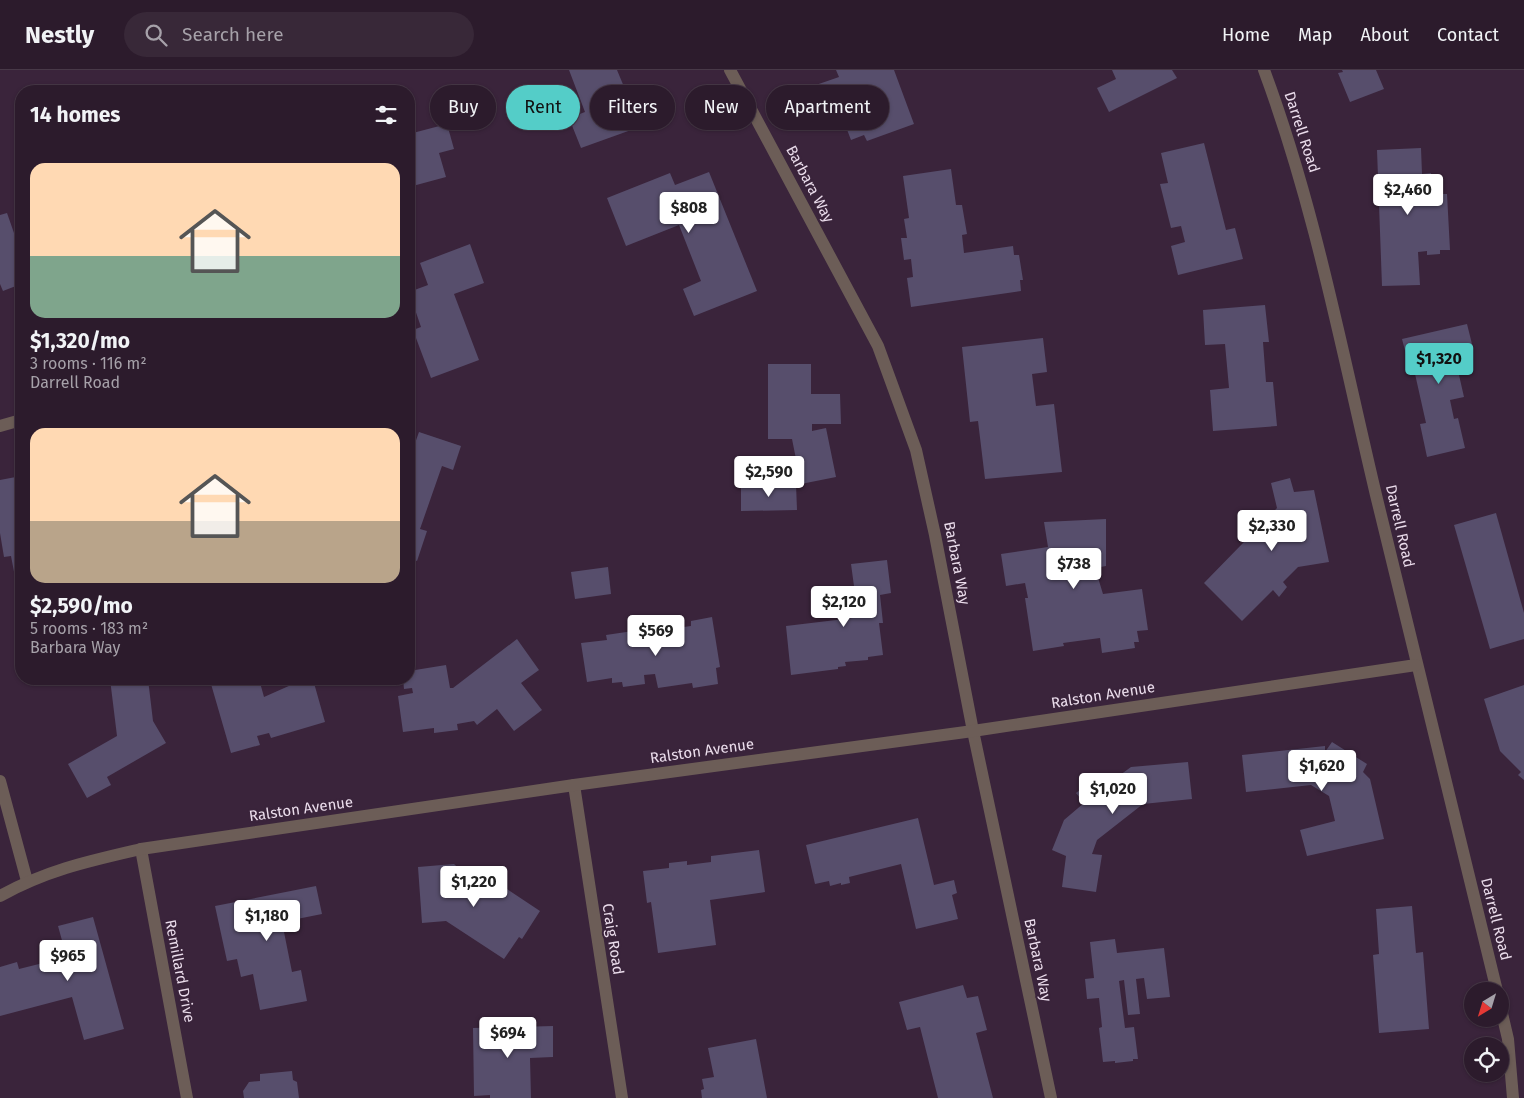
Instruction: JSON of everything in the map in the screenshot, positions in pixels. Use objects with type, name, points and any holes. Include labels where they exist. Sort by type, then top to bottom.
[{"type":"street","name":"Barbara Way","points":[[730,70],[833,261],[881,355],[916,450],[935,534],[973,731],[1051,1098]]},
{"type":"street","name":"Darrell Road","points":[[1264,70],[1283,120],[1308,206],[1416,665],[1495,982]]},
{"type":"street","points":[[0,426],[15,422]]},
{"type":"street","name":"Ralston Avenue","points":[[0,896],[27,881],[78,864],[141,849],[574,785],[973,731],[1416,665]]},
{"type":"street","points":[[0,781],[27,881]]},
{"type":"street","name":"Craig Road","points":[[574,785],[622,1098]]},
{"type":"street","name":"Remillard Drive","points":[[141,849],[187,1098]]},
{"type":"street","points":[[1505,1028],[1508,1039],[1512,1098]]},
{"type":"building","points":[[569,70],[617,70],[623,85],[590,85],[590,130],[631,130],[581,148],[574,130],[580,130],[580,114],[585,112],[580,99],[580,85],[575,85]]},
{"type":"building","points":[[836,70],[894,70],[914,124],[867,141],[864,135],[851,140],[847,130],[889,130],[889,85],[816,85],[839,77]]},
{"type":"building","points":[[1112,70],[1172,70],[1177,78],[1109,112],[1097,88],[1116,79]]},
{"type":"building","points":[[1342,70],[1376,70],[1384,89],[1350,102],[1338,73],[1343,72]]},
{"type":"building","points":[[430,128],[430,130],[449,130],[454,149],[439,153],[446,177],[415,185],[415,132]]},
{"type":"building","points":[[1204,143],[1226,230],[1235,228],[1243,259],[1178,275],[1171,246],[1185,242],[1181,226],[1171,228],[1160,184],[1168,183],[1161,153]]},
{"type":"building","points":[[1421,148],[1422,174],[1431,173],[1432,194],[1447,194],[1450,250],[1440,250],[1440,254],[1427,255],[1427,251],[1418,252],[1420,285],[1382,286],[1377,150]]},
{"type":"building","points":[[951,169],[956,205],[962,205],[967,234],[962,235],[964,253],[1013,246],[1014,255],[1019,255],[1023,280],[1020,280],[1021,291],[911,307],[907,278],[913,277],[911,259],[904,260],[901,238],[907,238],[904,219],[909,218],[903,176]]},
{"type":"building","points":[[709,172],[757,291],[694,316],[683,289],[701,281],[679,225],[626,246],[607,198],[670,173],[675,185]]},
{"type":"building","points":[[7,213],[15,236],[15,286],[3,291],[0,284],[0,215]]},
{"type":"building","points":[[470,244],[484,283],[454,294],[479,360],[431,378],[415,335],[415,329],[421,327],[415,310],[415,290],[428,285],[420,263]]},
{"type":"building","points":[[1265,305],[1269,342],[1263,342],[1266,382],[1273,382],[1277,426],[1213,431],[1210,390],[1229,388],[1225,344],[1205,345],[1203,310]]},
{"type":"building","points":[[1467,324],[1473,348],[1454,353],[1464,397],[1450,400],[1454,419],[1458,418],[1465,448],[1427,457],[1420,424],[1426,423],[1413,365],[1409,366],[1402,339]]},
{"type":"building","points":[[1043,338],[1047,372],[1032,374],[1036,406],[1054,404],[1062,472],[985,479],[978,421],[970,422],[962,347]]},
{"type":"building","points":[[768,364],[811,364],[811,394],[840,394],[841,424],[812,424],[812,431],[826,428],[836,477],[801,484],[792,439],[768,439]]},
{"type":"building","points":[[419,432],[461,446],[453,470],[442,466],[420,529],[427,531],[417,561],[415,560],[415,443]]},
{"type":"building","points":[[15,477],[15,577],[11,556],[4,557],[0,533],[0,480]]},
{"type":"building","points":[[1290,478],[1294,492],[1314,490],[1329,562],[1298,567],[1283,582],[1287,587],[1279,597],[1273,590],[1242,621],[1204,583],[1277,508],[1271,483]]},
{"type":"building","points":[[796,484],[797,510],[741,511],[741,485]]},
{"type":"building","points":[[1496,513],[1524,613],[1524,639],[1490,649],[1454,525]]},
{"type":"building","points":[[1106,519],[1106,566],[1095,568],[1103,594],[1142,589],[1148,630],[1137,631],[1139,642],[1134,642],[1135,648],[1102,653],[1100,638],[1063,643],[1064,646],[1033,651],[1025,598],[1028,598],[1025,583],[1006,586],[1001,554],[1048,547],[1044,522]]},
{"type":"building","points":[[887,560],[891,593],[880,595],[883,623],[879,623],[883,655],[868,657],[868,660],[845,662],[846,666],[838,667],[838,669],[791,675],[786,626],[861,617],[859,600],[856,601],[851,564]]},
{"type":"building","points":[[608,567],[611,594],[575,599],[571,572]]},
{"type":"building","points":[[712,617],[720,667],[716,668],[718,684],[693,688],[692,683],[658,688],[655,674],[644,675],[645,684],[623,687],[622,682],[612,683],[612,678],[587,682],[581,643],[607,640],[606,635],[633,631],[633,634],[691,626],[691,621]]},
{"type":"building","points":[[517,639],[539,670],[521,683],[542,710],[514,731],[497,709],[477,725],[474,721],[457,724],[458,730],[434,733],[434,728],[403,732],[398,696],[413,693],[412,688],[404,689],[404,685],[415,685],[415,670],[446,665],[450,688],[453,688]]},
{"type":"building","points":[[111,685],[149,685],[153,721],[166,743],[107,777],[111,785],[87,798],[68,764],[117,736]]},
{"type":"building","points":[[211,685],[261,685],[264,697],[291,685],[315,685],[325,722],[271,738],[269,733],[257,736],[260,745],[231,753]]},
{"type":"building","points":[[1524,685],[1524,780],[1518,775],[1521,772],[1500,751],[1484,699]]},
{"type":"building","points":[[1332,742],[1367,764],[1363,772],[1370,779],[1384,839],[1307,856],[1300,830],[1335,821],[1329,796],[1311,785],[1246,792],[1242,755],[1325,746],[1325,752]]},
{"type":"building","points":[[1188,762],[1192,799],[1143,804],[1097,840],[1092,854],[1102,855],[1096,892],[1062,887],[1066,856],[1052,850],[1064,820],[1084,803],[1076,793],[1094,779],[1101,789],[1131,767]]},
{"type":"building","points":[[918,818],[934,885],[954,880],[957,893],[952,895],[958,919],[916,929],[901,864],[849,877],[850,883],[830,886],[829,881],[815,884],[806,845]]},
{"type":"building","points":[[759,850],[765,892],[710,900],[716,945],[658,953],[651,902],[647,903],[643,871],[669,868],[669,863],[687,861],[687,865],[711,862],[711,856]]},
{"type":"building","points":[[454,864],[467,876],[501,898],[507,889],[540,911],[522,939],[519,937],[504,959],[446,921],[422,923],[418,867]]},
{"type":"building","points":[[316,886],[322,914],[282,922],[292,972],[301,970],[307,1001],[260,1010],[253,974],[241,977],[237,959],[227,961],[215,906]]},
{"type":"building","points":[[1412,906],[1416,953],[1423,952],[1429,1029],[1379,1033],[1373,955],[1379,954],[1376,909]]},
{"type":"building","points":[[93,917],[124,1029],[84,1040],[72,997],[0,1016],[0,967],[17,962],[19,969],[51,961],[53,966],[68,962],[58,926]]},
{"type":"building","points":[[1115,939],[1117,953],[1164,948],[1170,997],[1147,999],[1144,978],[1136,979],[1140,1014],[1128,1015],[1124,980],[1119,981],[1125,1028],[1134,1027],[1138,1059],[1115,1063],[1115,1061],[1103,1062],[1099,1028],[1102,1027],[1099,998],[1087,999],[1085,979],[1094,978],[1090,942]]},
{"type":"building","points":[[963,985],[967,998],[978,996],[987,1030],[976,1033],[993,1098],[938,1098],[920,1027],[907,1030],[899,1002]]},
{"type":"building","points":[[553,1026],[553,1057],[530,1058],[531,1098],[490,1098],[490,1095],[474,1096],[473,1028]]},
{"type":"building","points":[[756,1039],[767,1098],[702,1098],[701,1090],[704,1089],[702,1079],[714,1077],[708,1048]]},
{"type":"building","points":[[292,1071],[293,1080],[297,1082],[299,1098],[244,1098],[243,1091],[249,1082],[260,1081],[260,1074]]}]
